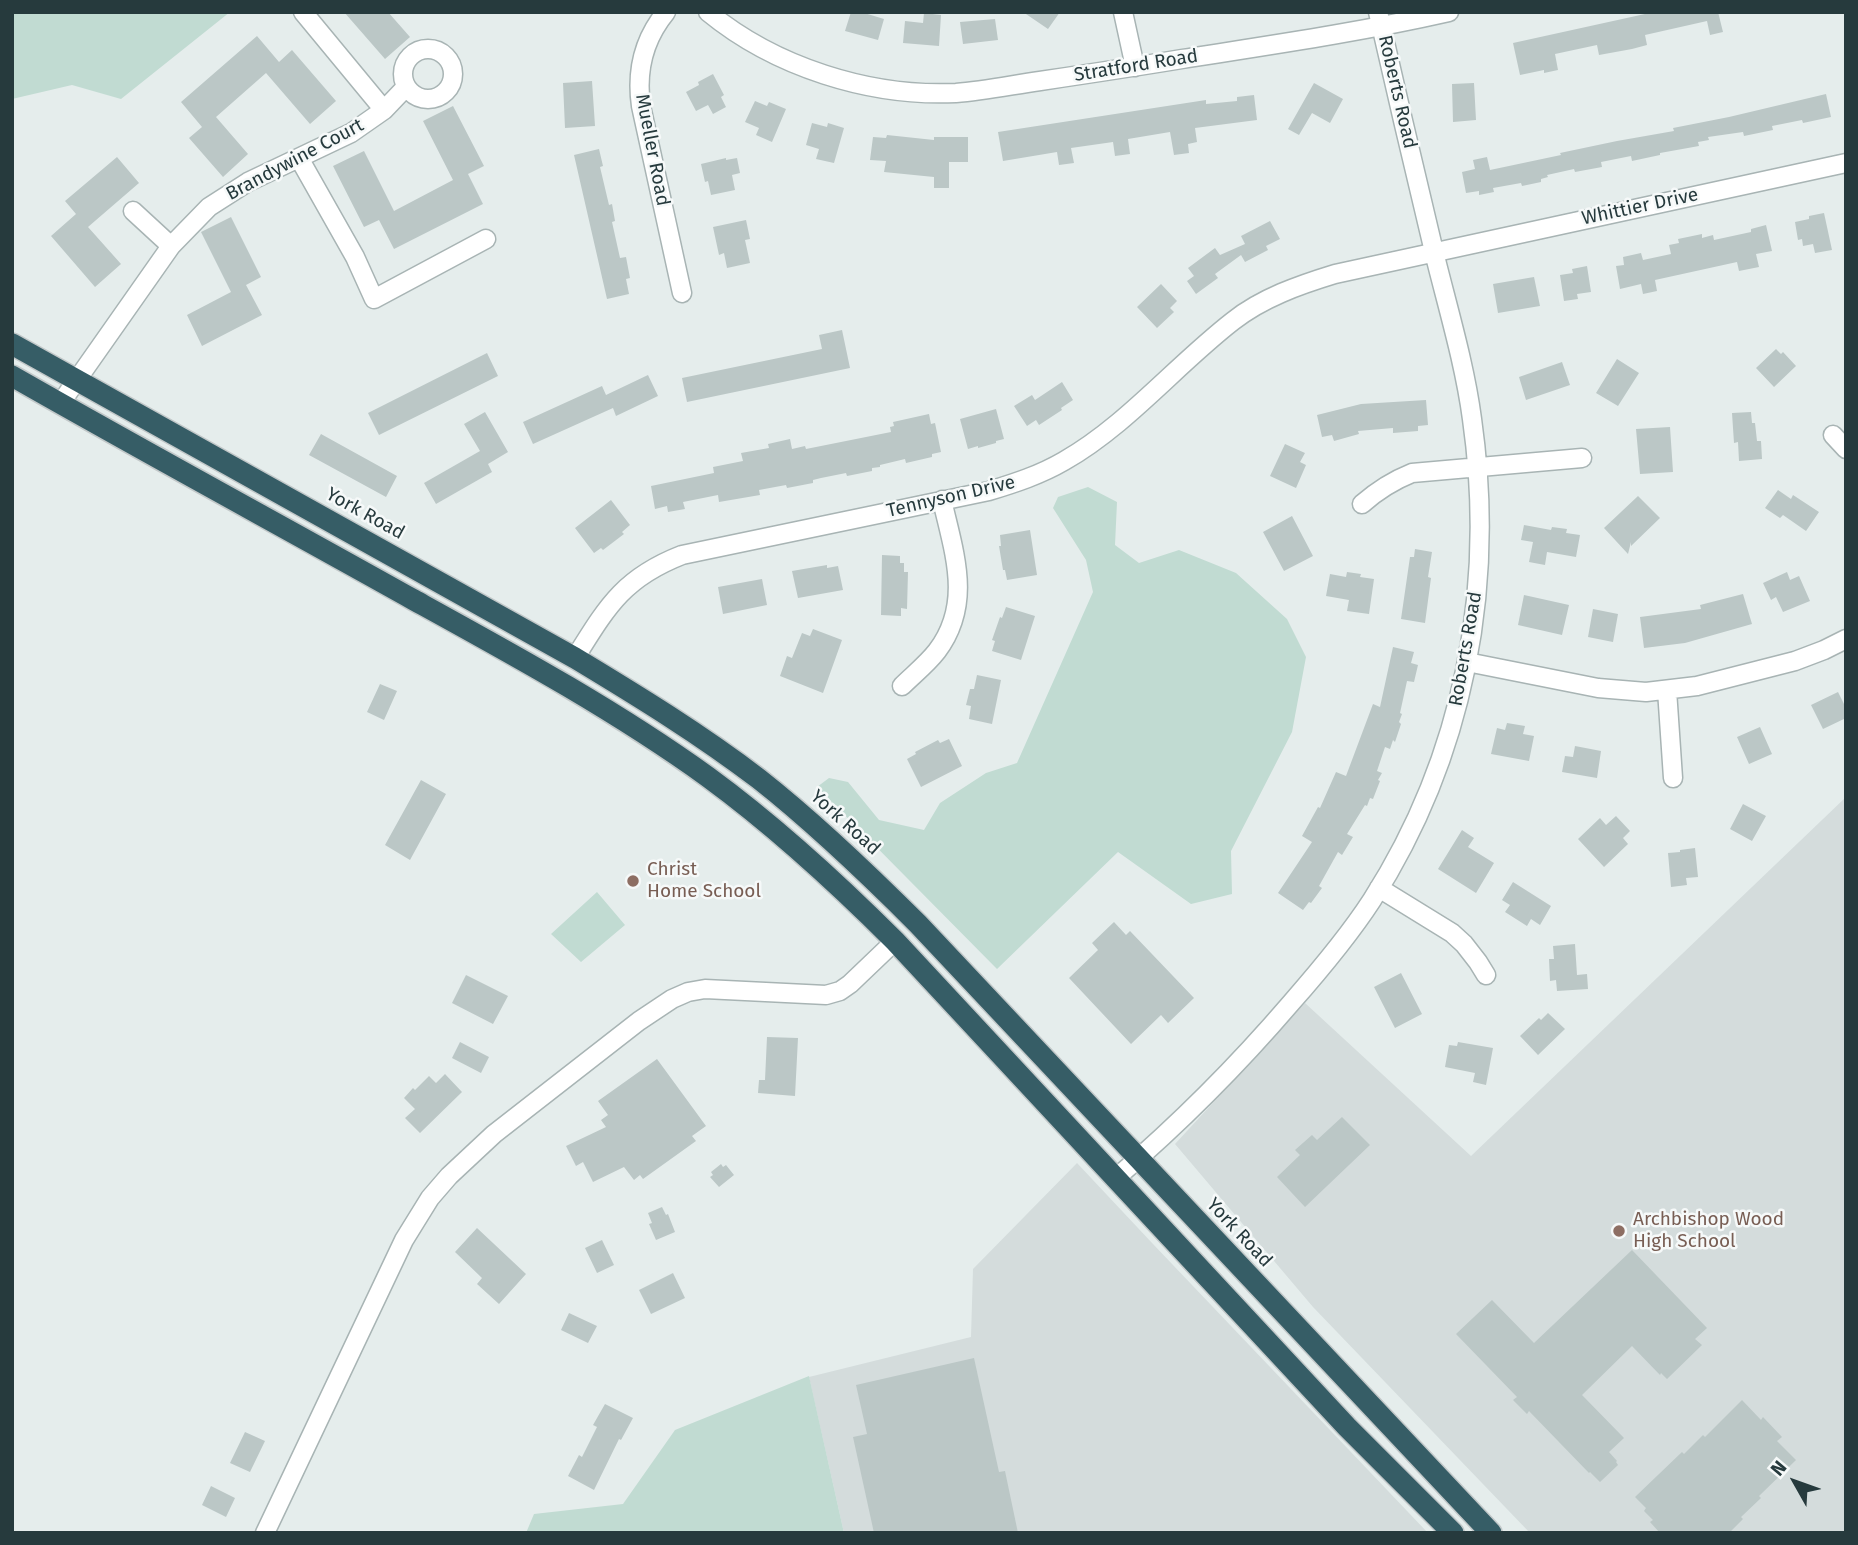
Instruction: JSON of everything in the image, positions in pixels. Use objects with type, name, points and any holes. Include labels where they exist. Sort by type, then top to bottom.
[{"type":"highway","name":"York Road","points":[[12,344],[575,658],[721,751],[796,810],[918,924],[1491,1533]]},
{"type":"highway","points":[[12,376],[524,660],[618,716],[710,778],[846,892],[895,940],[1348,1427],[1453,1533]]},
{"type":"street","points":[[303,12],[384,110]]},
{"type":"street","name":"Mueller Road","points":[[666,12],[646,44],[640,67],[639,91],[640,106],[682,293]]},
{"type":"street","name":"Stratford Road","points":[[708,12],[724,26],[764,50],[823,74],[903,90],[956,93],[1135,66],[1379,19],[1449,12]]},
{"type":"street","points":[[1123,12],[1135,66]]},
{"type":"street","name":"Roberts Road","points":[[1116,1178],[1239,1061],[1341,944],[1379,888],[1419,814],[1451,730],[1467,662],[1477,602],[1480,559],[1478,467],[1472,416],[1379,19]]},
{"type":"street","name":"Brandywine Court","points":[[60,404],[171,246],[209,207],[248,182],[351,133],[384,110],[406,87]]},
{"type":"street","points":[[299,158],[355,257],[374,299],[486,239]]},
{"type":"street","name":"Whittier Drive","points":[[1434,252],[1846,163]]},
{"type":"street","points":[[133,211],[171,246]]},
{"type":"street","name":"Tennyson Drive","points":[[575,658],[604,612],[625,587],[661,563],[699,550],[1008,485],[1046,470],[1098,439],[1234,321],[1271,298],[1335,274],[1434,252]]},
{"type":"street","points":[[1833,435],[1846,449]]},
{"type":"street","points":[[1362,504],[1378,489],[1412,473],[1582,458]]},
{"type":"street","points":[[902,686],[944,642],[957,606],[958,568],[942,500]]},
{"type":"street","points":[[1467,662],[1598,688],[1629,692],[1667,690],[1795,661],[1846,639]]},
{"type":"street","points":[[1667,690],[1673,778]]},
{"type":"street","points":[[1379,888],[1452,933],[1464,944],[1486,975]]},
{"type":"street","points":[[265,1533],[404,1240],[430,1198],[478,1148],[639,1021],[672,999],[705,989],[825,995],[840,991],[850,984],[895,940]]},
{"type":"shaded area","name":"Archbishop Wood High School","points":[[1846,797],[1846,1533],[1530,1533],[1313,1307],[1175,1144],[1305,1003],[1471,1156]]},
{"type":"shaded area","points":[[1077,1163],[1428,1533],[844,1533],[809,1377],[971,1337],[973,1269]]},
{"type":"green space","points":[[12,12],[230,12],[121,99],[72,85],[12,99]]},
{"type":"green space","points":[[1088,487],[1117,502],[1115,545],[1139,563],[1179,550],[1236,573],[1287,619],[1306,657],[1292,732],[1231,851],[1232,894],[1191,904],[1118,852],[997,969],[817,787],[829,778],[848,782],[879,820],[924,830],[940,803],[986,773],[1017,763],[1093,592],[1086,560],[1053,508],[1058,497]]},
{"type":"green space","points":[[597,892],[625,925],[581,962],[551,934]]},
{"type":"green space","points":[[809,1376],[844,1533],[526,1533],[534,1514],[623,1504],[675,1430]]},
{"type":"building","points":[[344,12],[388,12],[410,37],[385,59]]},
{"type":"building","points":[[851,12],[884,19],[878,40],[845,31]]},
{"type":"building","points":[[1023,12],[1060,12],[1048,29]]},
{"type":"building","points":[[1654,12],[1718,12],[1723,32],[1710,35],[1707,21],[1645,35],[1647,45],[1632,49],[1599,55],[1597,45],[1555,54],[1558,70],[1520,75],[1513,43]]},
{"type":"building","points":[[924,13],[941,15],[939,46],[903,43],[905,21],[923,23]]},
{"type":"building","points":[[995,19],[998,40],[963,44],[960,22]]},
{"type":"building","points":[[257,36],[279,62],[292,50],[336,101],[310,124],[266,73],[216,117],[248,154],[223,177],[189,138],[202,127],[181,102]]},
{"type":"building","points":[[713,74],[724,95],[721,97],[726,107],[713,114],[708,105],[696,111],[686,92]]},
{"type":"building","points":[[592,81],[595,126],[565,128],[563,83]]},
{"type":"building","points":[[1314,83],[1343,99],[1330,123],[1312,113],[1299,135],[1288,129]]},
{"type":"building","points":[[1474,83],[1476,120],[1453,122],[1452,84]]},
{"type":"building","points":[[1826,94],[1831,117],[1772,126],[1773,130],[1744,136],[1743,132],[1708,137],[1709,140],[1698,142],[1699,146],[1632,161],[1631,156],[1601,162],[1602,167],[1547,175],[1541,182],[1493,188],[1494,192],[1479,195],[1479,191],[1466,193],[1462,172],[1475,169],[1473,160],[1487,157],[1490,170],[1561,155],[1560,153],[1674,131],[1673,128]]},
{"type":"building","points":[[1254,95],[1257,120],[1195,128],[1197,142],[1188,144],[1189,153],[1174,155],[1170,132],[1128,139],[1130,154],[1115,156],[1113,142],[1071,148],[1074,163],[1059,165],[1057,152],[1003,161],[998,132],[1206,100],[1206,104],[1237,101],[1237,97]]},
{"type":"building","points":[[755,101],[767,106],[769,102],[786,109],[772,142],[756,135],[759,128],[745,122]]},
{"type":"building","points":[[453,106],[484,166],[468,174],[483,204],[394,249],[379,220],[364,227],[333,166],[364,151],[394,211],[453,180],[423,121]]},
{"type":"building","points":[[812,123],[827,127],[828,123],[844,128],[834,163],[816,159],[819,149],[806,145]]},
{"type":"building","points":[[887,135],[934,140],[934,137],[968,137],[968,162],[949,162],[949,188],[934,188],[934,177],[884,172],[886,161],[870,160],[873,137],[886,138]]},
{"type":"building","points":[[599,149],[603,166],[600,167],[609,205],[612,204],[615,221],[612,222],[620,258],[626,257],[630,278],[626,279],[629,294],[607,299],[574,155]]},
{"type":"building","points":[[117,157],[139,183],[88,227],[121,264],[95,287],[51,236],[76,214],[65,201]]},
{"type":"building","points":[[737,158],[740,173],[732,175],[735,190],[711,195],[701,164]]},
{"type":"building","points":[[1824,213],[1832,250],[1815,253],[1813,244],[1803,246],[1802,239],[1798,240],[1795,222]]},
{"type":"building","points":[[231,217],[261,277],[246,285],[262,315],[202,346],[187,315],[231,292],[201,232]]},
{"type":"building","points":[[746,220],[750,239],[745,240],[750,263],[727,268],[724,253],[719,255],[713,227]]},
{"type":"building","points":[[1270,221],[1280,239],[1266,246],[1268,250],[1245,262],[1241,255],[1215,274],[1218,278],[1196,294],[1187,281],[1194,276],[1188,268],[1215,248],[1220,255],[1245,244],[1241,236]]},
{"type":"building","points":[[1766,225],[1772,251],[1756,254],[1759,267],[1739,271],[1737,262],[1655,280],[1657,291],[1643,294],[1641,284],[1620,289],[1616,266],[1624,265],[1623,257],[1641,253],[1643,260],[1671,254],[1669,245],[1679,243],[1678,239],[1702,234],[1702,238],[1713,235],[1714,240],[1751,232],[1751,229]]},
{"type":"building","points":[[1587,266],[1591,292],[1577,294],[1578,299],[1564,301],[1560,275],[1573,273],[1572,269]]},
{"type":"building","points":[[1534,277],[1540,306],[1498,313],[1493,284]]},
{"type":"building","points":[[1161,284],[1177,301],[1170,308],[1174,312],[1157,328],[1137,307]]},
{"type":"building","points":[[842,330],[850,368],[687,402],[682,378],[822,349],[819,335]]},
{"type":"building","points":[[1776,349],[1781,354],[1783,352],[1796,366],[1774,387],[1756,368]]},
{"type":"building","points":[[487,353],[498,376],[379,435],[368,413]]},
{"type":"building","points":[[1617,359],[1639,373],[1618,406],[1596,393]]},
{"type":"building","points":[[1562,362],[1570,385],[1526,400],[1519,377]]},
{"type":"building","points":[[648,375],[658,396],[616,416],[613,408],[533,444],[523,422],[602,386],[606,395]]},
{"type":"building","points":[[1062,382],[1073,400],[1039,425],[1036,420],[1027,426],[1014,406],[1032,395],[1035,400]]},
{"type":"building","points":[[1426,400],[1428,425],[1418,426],[1418,431],[1393,433],[1393,428],[1358,431],[1359,434],[1334,441],[1332,435],[1322,437],[1317,415],[1361,404]]},
{"type":"building","points":[[996,409],[1004,439],[968,449],[960,419]]},
{"type":"building","points":[[485,412],[508,452],[488,464],[492,472],[436,504],[424,483],[480,451],[464,424]]},
{"type":"building","points":[[1751,412],[1757,441],[1761,441],[1762,459],[1739,461],[1738,442],[1734,443],[1732,413]]},
{"type":"building","points":[[929,414],[931,424],[935,423],[941,452],[932,454],[932,457],[906,463],[905,459],[880,465],[872,468],[872,471],[847,476],[846,473],[787,488],[786,485],[759,490],[760,495],[719,502],[718,495],[683,502],[685,509],[668,512],[667,506],[655,509],[651,486],[714,473],[713,467],[743,461],[741,453],[769,448],[768,444],[790,439],[792,449],[805,446],[806,449],[891,432],[893,422]]},
{"type":"building","points":[[1670,427],[1673,472],[1640,474],[1636,429]]},
{"type":"building","points":[[321,434],[397,476],[386,497],[309,455]]},
{"type":"building","points":[[1285,444],[1305,453],[1300,462],[1306,465],[1296,488],[1270,476]]},
{"type":"building","points":[[1778,490],[1791,499],[1793,495],[1819,512],[1806,531],[1783,515],[1780,518],[1765,508]]},
{"type":"building","points":[[1638,496],[1660,518],[1631,546],[1631,542],[1628,554],[1604,528]]},
{"type":"building","points":[[611,500],[630,525],[622,532],[624,534],[603,550],[601,548],[594,553],[575,528]]},
{"type":"building","points":[[1292,516],[1313,556],[1284,571],[1263,532]]},
{"type":"building","points":[[1524,525],[1551,530],[1552,527],[1567,529],[1566,533],[1580,535],[1576,557],[1547,552],[1545,565],[1529,562],[1533,542],[1521,540]]},
{"type":"building","points":[[1030,530],[1037,575],[1007,580],[999,546],[1000,535]]},
{"type":"building","points":[[1415,549],[1432,552],[1425,623],[1401,619],[1410,557],[1414,557]]},
{"type":"building","points":[[882,555],[900,556],[900,563],[904,563],[904,572],[908,572],[907,609],[901,608],[901,616],[881,615]]},
{"type":"building","points":[[827,565],[827,568],[838,566],[843,590],[798,598],[792,571]]},
{"type":"building","points":[[1347,572],[1374,579],[1369,614],[1347,611],[1349,600],[1326,596],[1330,574],[1346,577]]},
{"type":"building","points":[[1787,572],[1790,580],[1799,576],[1810,601],[1783,612],[1776,597],[1771,600],[1763,583]]},
{"type":"building","points":[[762,579],[767,605],[723,614],[718,587]]},
{"type":"building","points":[[1743,594],[1752,624],[1685,643],[1644,648],[1640,617],[1701,609],[1700,605]]},
{"type":"building","points":[[1524,595],[1569,605],[1562,635],[1518,625]]},
{"type":"building","points":[[1006,607],[1035,616],[1021,660],[992,651],[995,641],[992,640]]},
{"type":"building","points":[[1593,609],[1618,614],[1613,642],[1588,637]]},
{"type":"building","points":[[813,629],[842,640],[823,693],[780,676],[787,656],[792,658],[802,633],[810,636]]},
{"type":"building","points":[[1393,647],[1414,652],[1411,663],[1418,665],[1414,682],[1407,681],[1400,713],[1401,724],[1395,742],[1393,740],[1390,749],[1385,747],[1377,771],[1382,773],[1378,780],[1380,781],[1373,799],[1370,798],[1347,834],[1353,837],[1342,855],[1338,852],[1319,886],[1322,888],[1303,910],[1278,893],[1312,842],[1302,836],[1318,807],[1320,808],[1336,772],[1346,776],[1373,704],[1380,707]]},
{"type":"building","points":[[977,675],[1001,680],[992,724],[969,719],[971,706],[966,705]]},
{"type":"building","points":[[380,684],[397,691],[384,720],[367,712]]},
{"type":"building","points":[[1838,692],[1846,708],[1846,718],[1823,729],[1811,705]]},
{"type":"building","points":[[1507,723],[1525,726],[1523,734],[1534,736],[1529,761],[1491,754],[1497,728],[1505,730]]},
{"type":"building","points":[[1760,727],[1772,754],[1749,764],[1737,737]]},
{"type":"building","points":[[949,739],[962,766],[921,787],[907,759],[938,740],[940,743]]},
{"type":"building","points":[[1575,746],[1601,751],[1597,778],[1562,772],[1565,756],[1573,757]]},
{"type":"building","points":[[421,780],[446,794],[410,860],[385,845]]},
{"type":"building","points":[[1743,804],[1766,816],[1752,841],[1730,829]]},
{"type":"building","points":[[1616,816],[1630,831],[1623,838],[1628,844],[1604,867],[1578,839],[1600,818],[1606,825]]},
{"type":"building","points":[[1462,830],[1474,838],[1468,847],[1494,863],[1476,893],[1438,869]]},
{"type":"building","points":[[1695,848],[1698,877],[1686,878],[1687,885],[1671,887],[1668,853]]},
{"type":"building","points":[[1513,882],[1551,906],[1540,925],[1531,919],[1527,926],[1505,912],[1510,905],[1502,900]]},
{"type":"building","points":[[1114,922],[1126,935],[1130,931],[1194,998],[1168,1023],[1161,1015],[1131,1044],[1069,978],[1098,950],[1092,943]]},
{"type":"building","points":[[1575,944],[1577,975],[1587,974],[1588,989],[1557,991],[1556,980],[1550,981],[1549,959],[1554,959],[1553,946]]},
{"type":"building","points":[[1401,973],[1422,1014],[1395,1028],[1374,987]]},
{"type":"building","points":[[466,975],[508,996],[493,1024],[452,1003]]},
{"type":"building","points":[[1548,1013],[1565,1029],[1538,1055],[1520,1036]]},
{"type":"building","points":[[767,1037],[798,1038],[795,1096],[758,1093],[759,1080],[765,1080]]},
{"type":"building","points":[[460,1042],[489,1057],[481,1073],[452,1058]]},
{"type":"building","points":[[1458,1042],[1493,1048],[1486,1085],[1473,1082],[1475,1073],[1445,1067],[1449,1045],[1457,1046]]},
{"type":"building","points":[[657,1059],[706,1126],[692,1136],[696,1141],[643,1179],[640,1175],[634,1180],[624,1167],[593,1182],[583,1162],[576,1166],[566,1146],[606,1127],[601,1120],[608,1115],[598,1101]]},
{"type":"building","points":[[445,1074],[462,1092],[420,1133],[405,1118],[415,1109],[404,1098],[429,1076],[436,1083]]},
{"type":"building","points":[[1342,1117],[1370,1145],[1305,1207],[1277,1177],[1300,1155],[1295,1150],[1312,1135],[1317,1140]]},
{"type":"building","points":[[721,1164],[723,1167],[726,1165],[734,1175],[719,1187],[710,1177],[713,1175],[711,1172]]},
{"type":"building","points":[[662,1207],[675,1232],[656,1240],[649,1224],[652,1223],[648,1213]]},
{"type":"building","points":[[477,1228],[526,1274],[499,1304],[477,1284],[482,1278],[455,1252]]},
{"type":"building","points":[[602,1240],[614,1265],[597,1273],[585,1248]]},
{"type":"building","points":[[1632,1250],[1707,1328],[1695,1339],[1702,1345],[1667,1379],[1632,1346],[1582,1395],[1624,1438],[1609,1452],[1618,1465],[1600,1482],[1529,1411],[1527,1414],[1513,1400],[1517,1397],[1456,1334],[1492,1300],[1534,1343]]},
{"type":"building","points":[[673,1273],[685,1298],[651,1314],[639,1290]]},
{"type":"building","points":[[569,1313],[597,1326],[588,1343],[561,1330]]},
{"type":"building","points":[[974,1358],[999,1472],[1005,1471],[1018,1533],[874,1533],[853,1437],[867,1434],[856,1385]]},
{"type":"building","points":[[1742,1400],[1782,1437],[1777,1441],[1796,1460],[1759,1496],[1761,1498],[1729,1533],[1660,1533],[1650,1522],[1653,1520],[1644,1511],[1646,1508],[1635,1497],[1682,1452],[1684,1454],[1703,1435],[1705,1437]]},
{"type":"building","points":[[605,1404],[633,1418],[621,1440],[619,1439],[594,1490],[568,1476],[579,1455],[582,1457],[597,1427],[593,1425]]},
{"type":"building","points":[[245,1432],[265,1441],[250,1472],[230,1463]]},
{"type":"building","points":[[211,1486],[235,1498],[226,1517],[202,1505]]},
{"type":"place","name":"Christ Home School","points":[[633,881]]},
{"type":"place","name":"Archbishop Wood High School","points":[[1619,1231]]}]
